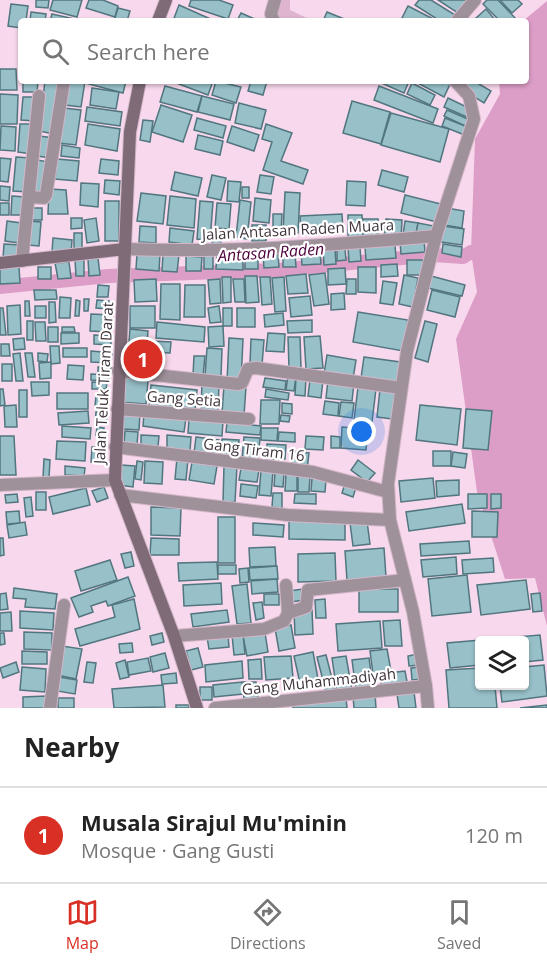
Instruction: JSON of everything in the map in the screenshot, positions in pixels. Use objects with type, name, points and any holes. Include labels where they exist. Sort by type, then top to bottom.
[{"type":"street","points":[[159,18],[166,0]]},
{"type":"street","points":[[273,18],[271,14],[275,0]]},
{"type":"street","points":[[460,18],[475,0]]},
{"type":"street","points":[[29,197],[44,198],[46,195],[64,84]]},
{"type":"street","name":"Jalan Teluk Tiram Darat","points":[[139,84],[130,132],[115,480],[174,636],[197,708]]},
{"type":"street","points":[[428,708],[426,686],[405,580],[390,520],[388,492],[401,388],[426,274],[474,119],[469,96],[458,84]]},
{"type":"street","points":[[22,261],[39,96]]},
{"type":"street","name":"Jalan Antasan Raden Muara","points":[[125,249],[205,252],[435,241]]},
{"type":"street","points":[[0,263],[125,249]]},
{"type":"street","points":[[118,371],[238,384],[242,383],[248,369],[256,368],[401,388]]},
{"type":"street","name":"Gang Setia","points":[[117,409],[249,419]]},
{"type":"street","name":"Gang Tiram 16","points":[[115,447],[313,472],[388,492]]},
{"type":"street","points":[[0,485],[115,480]]},
{"type":"street","points":[[120,495],[287,515],[390,520]]},
{"type":"street","points":[[288,613],[306,607],[308,590],[405,580]]},
{"type":"street","points":[[174,636],[264,628],[284,621],[288,613],[286,585]]},
{"type":"street","points":[[50,708],[64,605]]},
{"type":"street","name":"Gang Muhammadiyah","points":[[215,708],[426,686]]},
{"type":"shaded area","points":[[280,0],[290,0],[290,10],[307,18],[278,18],[275,17]]},
{"type":"shaded area","points":[[547,1],[547,626],[535,578],[505,579],[477,492],[456,339],[477,292],[471,252],[475,139],[500,94],[499,84],[529,84],[529,18],[527,18]]},
{"type":"building","points":[[36,0],[49,0],[48,8],[36,7]]},
{"type":"building","points":[[53,0],[82,0],[77,17],[50,10]]},
{"type":"building","points":[[89,0],[103,0],[118,6],[115,17],[86,8]]},
{"type":"building","points":[[191,0],[219,0],[233,5],[228,18],[189,6]]},
{"type":"building","points":[[419,0],[431,0],[455,15],[453,18],[435,18],[415,5]]},
{"type":"building","points":[[438,0],[467,0],[469,2],[461,15]]},
{"type":"building","points":[[487,0],[498,0],[515,18],[497,18],[483,4]]},
{"type":"building","points":[[500,0],[518,0],[522,4],[512,13]]},
{"type":"building","points":[[11,4],[28,6],[26,18],[18,18],[18,28],[8,26]]},
{"type":"building","points":[[179,5],[208,18],[174,18]]},
{"type":"building","points":[[408,6],[431,18],[402,18]]},
{"type":"building","points":[[118,8],[130,11],[128,18],[115,18]]},
{"type":"building","points":[[486,9],[494,18],[476,18]]},
{"type":"building","points":[[31,12],[46,14],[45,18],[30,18]]},
{"type":"building","points":[[327,12],[342,18],[324,18]]},
{"type":"building","points":[[241,13],[252,18],[238,18]]},
{"type":"building","points":[[52,14],[70,18],[51,18]]},
{"type":"building","points":[[0,69],[16,69],[17,90],[0,90]]},
{"type":"building","points":[[23,84],[38,84],[37,92],[23,92]]},
{"type":"building","points":[[45,84],[61,84],[54,134],[39,131]]},
{"type":"building","points":[[68,84],[85,84],[81,107],[65,105]]},
{"type":"building","points":[[89,84],[125,84],[123,93]]},
{"type":"building","points":[[179,84],[212,84],[208,95]]},
{"type":"building","points":[[215,84],[241,87],[236,103],[212,95]]},
{"type":"building","points":[[250,84],[266,84],[263,95],[248,91]]},
{"type":"building","points":[[384,84],[408,84],[404,93]]},
{"type":"building","points":[[412,84],[414,84],[435,95],[430,105],[407,94]]},
{"type":"building","points":[[420,84],[450,84],[444,97]]},
{"type":"building","points":[[461,84],[479,84],[491,91],[484,103],[468,93]]},
{"type":"building","points":[[165,86],[202,96],[197,112],[160,102]]},
{"type":"building","points":[[379,86],[438,109],[433,123],[374,100]]},
{"type":"building","points":[[92,88],[119,92],[116,109],[90,105]]},
{"type":"building","points":[[0,94],[18,95],[17,124],[0,124]]},
{"type":"building","points":[[202,96],[234,104],[230,120],[198,112]]},
{"type":"building","points":[[23,97],[35,97],[34,121],[21,120]]},
{"type":"building","points":[[448,98],[473,110],[469,118],[444,107]]},
{"type":"building","points":[[352,101],[390,112],[381,144],[343,133]]},
{"type":"building","points":[[239,103],[266,110],[261,129],[235,123]]},
{"type":"building","points":[[161,105],[192,115],[183,142],[152,132]]},
{"type":"building","points":[[87,107],[122,112],[120,126],[85,121]]},
{"type":"building","points":[[64,108],[81,110],[76,145],[59,143]]},
{"type":"building","points":[[447,110],[470,120],[467,127],[444,116]]},
{"type":"building","points":[[391,113],[449,129],[440,162],[381,145]]},
{"type":"building","points":[[197,118],[226,126],[223,138],[194,130]]},
{"type":"building","points":[[445,118],[470,128],[467,136],[442,126]]},
{"type":"building","points":[[143,120],[153,121],[150,142],[140,140]]},
{"type":"building","points":[[20,124],[35,124],[32,154],[18,152]]},
{"type":"building","points":[[88,124],[120,129],[117,151],[85,145]]},
{"type":"building","points":[[266,124],[292,133],[281,161],[308,170],[303,184],[263,170],[272,142],[262,139]]},
{"type":"building","points":[[1,126],[16,127],[15,151],[0,150]]},
{"type":"building","points":[[232,126],[259,135],[254,151],[227,142]]},
{"type":"building","points":[[198,135],[223,141],[220,155],[195,149]]},
{"type":"building","points":[[39,136],[54,138],[51,158],[37,156]]},
{"type":"building","points":[[62,145],[80,148],[79,158],[61,156]]},
{"type":"building","points":[[16,157],[30,158],[28,192],[13,191]]},
{"type":"building","points":[[0,158],[11,159],[8,182],[0,181]]},
{"type":"building","points":[[57,159],[79,161],[77,181],[55,179]]},
{"type":"building","points":[[101,159],[119,161],[118,175],[99,173]]},
{"type":"building","points":[[37,160],[49,162],[44,194],[32,193]]},
{"type":"building","points":[[382,170],[408,177],[404,192],[378,185]]},
{"type":"building","points":[[175,172],[202,178],[198,196],[171,190]]},
{"type":"building","points":[[212,175],[226,178],[221,200],[207,197]]},
{"type":"building","points":[[260,175],[274,177],[271,194],[257,192]]},
{"type":"building","points":[[105,180],[120,181],[119,195],[104,193]]},
{"type":"building","points":[[228,181],[241,182],[239,202],[227,201]]},
{"type":"building","points":[[347,181],[366,182],[365,206],[346,205]]},
{"type":"building","points":[[81,183],[99,184],[98,207],[80,205]]},
{"type":"building","points":[[0,186],[10,187],[9,201],[0,200]]},
{"type":"building","points":[[242,187],[249,187],[249,198],[242,198]]},
{"type":"building","points":[[49,189],[66,190],[68,214],[48,214]]},
{"type":"building","points":[[285,192],[300,193],[298,233],[283,233]]},
{"type":"building","points":[[141,193],[166,196],[163,224],[137,221]]},
{"type":"building","points":[[405,195],[441,204],[437,222],[401,213]]},
{"type":"building","points":[[12,196],[25,197],[25,215],[11,215]]},
{"type":"building","points":[[170,196],[196,199],[194,228],[167,225]]},
{"type":"building","points":[[255,198],[271,200],[269,223],[253,221]]},
{"type":"building","points":[[240,200],[251,202],[247,239],[236,237]]},
{"type":"building","points":[[105,201],[119,201],[119,241],[105,241]]},
{"type":"building","points":[[200,201],[213,202],[210,241],[197,239]]},
{"type":"building","points":[[0,203],[9,203],[9,215],[0,215]]},
{"type":"building","points":[[217,203],[231,204],[229,229],[215,228]]},
{"type":"building","points":[[32,208],[42,208],[42,220],[32,220]]},
{"type":"building","points":[[447,208],[464,211],[462,228],[444,225]]},
{"type":"building","points":[[273,214],[282,214],[281,234],[273,234]]},
{"type":"building","points":[[342,214],[343,232],[301,234],[300,216]]},
{"type":"building","points":[[348,215],[362,215],[363,240],[348,240]]},
{"type":"building","points":[[71,218],[82,218],[82,228],[71,229]]},
{"type":"building","points":[[96,218],[99,241],[87,243],[84,220]]},
{"type":"building","points":[[363,219],[378,219],[378,239],[363,239]]},
{"type":"building","points":[[386,219],[402,220],[401,239],[384,237]]},
{"type":"building","points":[[7,221],[21,223],[19,243],[5,241]]},
{"type":"building","points":[[29,221],[41,222],[39,246],[28,245]]},
{"type":"building","points":[[405,221],[418,223],[416,237],[403,235]]},
{"type":"building","points":[[418,223],[434,226],[433,236],[416,233]]},
{"type":"building","points":[[252,225],[266,225],[266,241],[252,241]]},
{"type":"building","points":[[140,226],[156,227],[156,243],[139,242]]},
{"type":"building","points":[[443,226],[464,229],[462,245],[441,242]]},
{"type":"building","points":[[170,228],[194,231],[192,245],[169,242]]},
{"type":"building","points":[[74,233],[82,233],[82,250],[74,250]]},
{"type":"building","points":[[215,235],[222,237],[219,249],[211,246]]},
{"type":"building","points":[[53,238],[72,240],[71,254],[52,252]]},
{"type":"building","points":[[424,240],[425,252],[401,254],[400,242]]},
{"type":"building","points":[[4,244],[20,245],[19,259],[3,258]]},
{"type":"building","points":[[443,244],[462,247],[461,257],[442,253]]},
{"type":"building","points":[[395,245],[396,258],[366,260],[365,247]]},
{"type":"building","points":[[360,247],[361,261],[349,262],[348,248]]},
{"type":"building","points":[[323,248],[335,248],[336,264],[324,265]]},
{"type":"building","points":[[337,249],[345,249],[346,260],[337,261]]},
{"type":"building","points":[[320,251],[321,264],[302,265],[301,252]]},
{"type":"building","points":[[137,253],[160,254],[159,271],[136,269]]},
{"type":"building","points":[[217,253],[243,253],[243,270],[216,269]]},
{"type":"building","points":[[278,253],[279,267],[264,268],[263,254]]},
{"type":"building","points":[[283,253],[295,253],[296,267],[283,267]]},
{"type":"building","points":[[163,254],[179,255],[177,272],[162,271]]},
{"type":"building","points":[[204,255],[213,255],[213,269],[204,269]]},
{"type":"building","points":[[245,255],[258,255],[258,269],[245,269]]},
{"type":"building","points":[[186,256],[202,257],[201,271],[186,271]]},
{"type":"building","points":[[98,258],[100,275],[89,276],[88,259]]},
{"type":"building","points":[[75,260],[84,260],[84,276],[76,276]]},
{"type":"building","points":[[407,260],[423,260],[423,275],[407,275]]},
{"type":"building","points":[[69,262],[71,278],[58,279],[55,263]]},
{"type":"building","points":[[397,264],[398,276],[381,277],[381,265]]},
{"type":"building","points":[[0,267],[19,267],[20,283],[0,284]]},
{"type":"building","points":[[38,267],[51,267],[51,279],[38,279]]},
{"type":"building","points":[[358,267],[376,267],[376,293],[358,292]]},
{"type":"building","points":[[345,268],[346,284],[328,285],[328,269]]},
{"type":"building","points":[[325,273],[329,304],[314,306],[309,275]]},
{"type":"building","points":[[306,274],[308,293],[288,294],[286,276]]},
{"type":"building","points":[[404,275],[418,278],[413,307],[399,304]]},
{"type":"building","points":[[245,276],[257,276],[259,302],[246,303]]},
{"type":"building","points":[[431,276],[465,285],[462,296],[428,288]]},
{"type":"building","points":[[222,277],[231,277],[231,302],[223,303]]},
{"type":"building","points":[[260,277],[270,277],[272,304],[262,305]]},
{"type":"building","points":[[284,277],[286,311],[275,312],[272,278]]},
{"type":"building","points":[[156,279],[157,301],[135,302],[134,280]]},
{"type":"building","points":[[220,279],[221,303],[210,304],[208,280]]},
{"type":"building","points":[[233,279],[244,279],[245,302],[235,302]]},
{"type":"building","points":[[347,279],[356,279],[356,294],[346,294]]},
{"type":"building","points":[[383,281],[397,283],[393,305],[380,303]]},
{"type":"building","points":[[161,284],[180,284],[180,320],[160,319]]},
{"type":"building","points":[[98,285],[109,286],[108,297],[97,297]]},
{"type":"building","points":[[185,285],[205,285],[205,317],[184,317]]},
{"type":"building","points":[[34,290],[56,290],[57,299],[35,300]]},
{"type":"building","points":[[432,290],[460,297],[455,317],[427,310]]},
{"type":"building","points":[[344,293],[345,309],[331,310],[331,294]]},
{"type":"building","points":[[310,296],[312,315],[291,317],[289,298]]},
{"type":"building","points":[[60,297],[71,298],[70,318],[59,318]]},
{"type":"building","points":[[84,299],[89,299],[88,311],[84,311]]},
{"type":"building","points":[[76,300],[80,301],[79,316],[75,316]]},
{"type":"building","points":[[97,300],[109,301],[108,309],[96,308]]},
{"type":"building","points":[[25,301],[29,301],[30,316],[25,316]]},
{"type":"building","points":[[49,302],[55,302],[56,322],[49,323]]},
{"type":"building","points":[[20,305],[21,334],[8,335],[7,306]]},
{"type":"building","points":[[35,306],[46,306],[46,318],[35,318]]},
{"type":"building","points":[[130,306],[155,306],[155,328],[130,328]]},
{"type":"building","points":[[219,306],[221,322],[210,323],[208,308]]},
{"type":"building","points":[[0,308],[3,308],[6,335],[0,335]]},
{"type":"building","points":[[223,308],[232,308],[232,326],[223,326]]},
{"type":"building","points":[[237,308],[255,308],[255,327],[237,327]]},
{"type":"building","points":[[358,312],[408,320],[403,351],[353,342]]},
{"type":"building","points":[[283,313],[284,325],[265,327],[264,315]]},
{"type":"building","points":[[91,314],[111,315],[110,332],[90,331]]},
{"type":"building","points":[[312,320],[312,332],[288,333],[287,321]]},
{"type":"building","points":[[27,321],[33,321],[33,340],[27,340]]},
{"type":"building","points":[[425,321],[437,324],[428,362],[415,358]]},
{"type":"building","points":[[35,322],[45,322],[46,341],[36,341]]},
{"type":"building","points":[[157,322],[205,327],[204,342],[156,338]]},
{"type":"building","points":[[223,326],[224,346],[209,347],[208,327]]},
{"type":"building","points":[[48,327],[58,327],[58,342],[48,342]]},
{"type":"building","points":[[62,327],[74,327],[75,332],[62,332]]},
{"type":"building","points":[[130,329],[148,331],[147,343],[129,341]]},
{"type":"building","points":[[61,333],[79,333],[79,343],[61,344]]},
{"type":"building","points":[[268,333],[285,334],[284,352],[266,351]]},
{"type":"building","points":[[94,335],[111,336],[111,345],[94,344]]},
{"type":"building","points":[[320,336],[323,368],[306,369],[304,337]]},
{"type":"building","points":[[288,337],[300,337],[301,368],[289,368]]},
{"type":"building","points":[[24,338],[25,349],[14,350],[13,339]]},
{"type":"building","points":[[229,338],[243,339],[241,382],[227,382]]},
{"type":"building","points":[[251,339],[264,340],[262,365],[250,364]]},
{"type":"building","points":[[151,341],[171,342],[170,353],[150,352]]},
{"type":"building","points":[[1,344],[9,344],[10,356],[1,356]]},
{"type":"building","points":[[50,346],[59,346],[60,363],[51,364]]},
{"type":"building","points":[[143,346],[156,363],[143,372],[131,355]]},
{"type":"building","points":[[63,348],[87,348],[87,357],[63,357]]},
{"type":"building","points":[[207,348],[222,349],[221,377],[205,376]]},
{"type":"building","points":[[91,351],[112,353],[111,363],[91,362]]},
{"type":"building","points":[[20,353],[23,381],[16,381],[13,354]]},
{"type":"building","points":[[25,353],[32,353],[35,377],[28,377]]},
{"type":"building","points":[[38,353],[48,354],[47,362],[38,361]]},
{"type":"building","points":[[327,355],[356,360],[353,379],[324,374]]},
{"type":"building","points":[[194,356],[205,356],[203,376],[193,375]]},
{"type":"building","points":[[364,357],[400,362],[397,383],[361,378]]},
{"type":"building","points":[[51,362],[51,378],[40,379],[39,363]]},
{"type":"building","points":[[2,364],[12,364],[12,381],[2,381]]},
{"type":"building","points":[[68,365],[84,366],[83,380],[67,379]]},
{"type":"building","points":[[98,367],[111,368],[111,372],[98,372]]},
{"type":"building","points":[[91,374],[109,375],[109,381],[91,380]]},
{"type":"building","points":[[288,375],[296,376],[294,391],[286,390]]},
{"type":"building","points":[[121,377],[148,380],[146,404],[119,402]]},
{"type":"building","points":[[296,377],[306,378],[305,396],[295,395]]},
{"type":"building","points":[[265,378],[286,381],[285,390],[263,387]]},
{"type":"building","points":[[310,379],[323,380],[321,398],[308,396]]},
{"type":"building","points":[[328,380],[354,383],[352,401],[326,398]]},
{"type":"building","points":[[31,382],[49,382],[49,395],[32,396]]},
{"type":"building","points":[[92,382],[107,383],[106,389],[92,389]]},
{"type":"building","points":[[202,382],[219,382],[218,413],[201,412]]},
{"type":"building","points":[[151,385],[197,390],[195,411],[149,407]]},
{"type":"building","points":[[224,385],[246,387],[244,415],[222,413]]},
{"type":"building","points":[[358,387],[376,389],[372,422],[354,420]]},
{"type":"building","points":[[0,389],[3,389],[5,405],[0,406]]},
{"type":"building","points":[[266,389],[289,393],[288,400],[265,397]]},
{"type":"building","points":[[380,389],[395,390],[392,419],[377,417]]},
{"type":"building","points":[[19,390],[27,390],[27,417],[19,417]]},
{"type":"building","points":[[57,393],[88,393],[88,409],[57,409]]},
{"type":"building","points":[[96,396],[107,396],[107,407],[95,406]]},
{"type":"building","points":[[261,400],[280,400],[279,424],[260,424]]},
{"type":"building","points":[[325,401],[339,403],[338,416],[323,414]]},
{"type":"building","points":[[341,402],[354,403],[352,418],[339,416]]},
{"type":"building","points":[[282,403],[292,404],[292,414],[282,413]]},
{"type":"building","points":[[16,405],[17,427],[5,427],[4,406]]},
{"type":"building","points":[[420,405],[461,409],[457,445],[416,440]]},
{"type":"building","points":[[466,409],[492,411],[488,450],[463,448]]},
{"type":"building","points":[[88,411],[89,423],[59,425],[58,413]]},
{"type":"building","points":[[96,412],[107,413],[106,424],[95,423]]},
{"type":"building","points":[[124,412],[140,413],[139,430],[123,429]]},
{"type":"building","points":[[144,413],[186,418],[184,432],[143,426]]},
{"type":"building","points":[[281,415],[290,416],[289,422],[280,421]]},
{"type":"building","points":[[189,418],[223,421],[222,436],[188,433]]},
{"type":"building","points":[[227,422],[261,426],[260,435],[226,432]]},
{"type":"building","points":[[62,426],[91,428],[90,439],[62,437]]},
{"type":"building","points":[[97,427],[104,428],[104,435],[96,435]]},
{"type":"building","points":[[342,427],[368,429],[366,450],[341,448]]},
{"type":"building","points":[[261,428],[278,428],[277,441],[261,440]]},
{"type":"building","points":[[125,431],[138,432],[137,445],[124,444]]},
{"type":"building","points":[[279,432],[295,433],[295,442],[278,441]]},
{"type":"building","points":[[141,435],[159,436],[158,446],[141,445]]},
{"type":"building","points":[[167,435],[191,437],[190,451],[167,450]]},
{"type":"building","points":[[0,436],[14,436],[16,475],[0,475]]},
{"type":"building","points":[[306,436],[324,437],[323,450],[305,449]]},
{"type":"building","points":[[331,436],[340,437],[340,448],[331,448]]},
{"type":"building","points":[[196,437],[219,440],[217,456],[194,453]]},
{"type":"building","points":[[244,437],[260,438],[258,460],[242,459]]},
{"type":"building","points":[[222,439],[239,440],[238,458],[220,456]]},
{"type":"building","points":[[57,441],[86,442],[85,461],[56,459]]},
{"type":"building","points":[[267,444],[286,445],[285,459],[266,459]]},
{"type":"building","points":[[92,447],[103,448],[103,463],[91,462]]},
{"type":"building","points":[[293,451],[309,453],[307,470],[291,468]]},
{"type":"building","points":[[433,451],[451,451],[451,466],[433,466]]},
{"type":"building","points":[[453,452],[467,454],[465,468],[451,466]]},
{"type":"building","points":[[177,458],[188,459],[186,480],[175,479]]},
{"type":"building","points":[[44,459],[50,460],[49,478],[43,478]]},
{"type":"building","points":[[358,460],[375,473],[367,482],[351,470]]},
{"type":"building","points":[[137,461],[143,462],[141,480],[135,479]]},
{"type":"building","points":[[145,461],[163,462],[162,484],[144,483]]},
{"type":"building","points":[[192,462],[217,466],[214,484],[189,480]]},
{"type":"building","points":[[121,465],[135,466],[133,487],[119,485]]},
{"type":"building","points":[[224,465],[237,466],[235,502],[223,502]]},
{"type":"building","points":[[65,466],[85,468],[84,476],[65,475]]},
{"type":"building","points":[[241,468],[259,470],[257,482],[239,480]]},
{"type":"building","points":[[261,470],[273,471],[271,496],[259,495]]},
{"type":"building","points":[[275,472],[284,473],[283,487],[274,486]]},
{"type":"building","points":[[286,472],[297,473],[297,491],[285,491]]},
{"type":"building","points":[[298,476],[310,477],[309,492],[298,492]]},
{"type":"building","points":[[312,478],[326,479],[325,492],[311,491]]},
{"type":"building","points":[[433,478],[435,498],[401,502],[399,481]]},
{"type":"building","points":[[346,480],[357,484],[353,497],[342,493]]},
{"type":"building","points":[[459,480],[459,495],[437,497],[436,481]]},
{"type":"building","points":[[241,484],[258,486],[256,498],[240,496]]},
{"type":"building","points":[[104,487],[108,498],[97,502],[92,491]]},
{"type":"building","points":[[86,488],[90,505],[53,514],[49,497]]},
{"type":"building","points":[[36,492],[46,492],[46,510],[36,510]]},
{"type":"building","points":[[273,493],[282,493],[282,508],[272,507]]},
{"type":"building","points":[[17,494],[18,502],[6,503],[5,495]]},
{"type":"building","points":[[295,494],[316,494],[316,504],[294,503]]},
{"type":"building","points":[[468,494],[487,494],[487,508],[468,509]]},
{"type":"building","points":[[491,494],[501,494],[501,508],[491,509]]},
{"type":"building","points":[[31,497],[33,516],[26,517],[24,498]]},
{"type":"building","points":[[462,504],[465,523],[409,531],[406,512]]},
{"type":"building","points":[[151,507],[181,508],[180,536],[151,535]]},
{"type":"building","points":[[19,511],[20,523],[7,524],[6,512]]},
{"type":"building","points":[[472,511],[498,512],[497,537],[472,537]]},
{"type":"building","points":[[218,517],[235,517],[235,563],[218,563]]},
{"type":"building","points":[[289,521],[345,522],[345,540],[289,539]]},
{"type":"building","points":[[367,521],[370,544],[353,546],[350,523]]},
{"type":"building","points":[[25,522],[27,535],[9,538],[7,525]]},
{"type":"building","points":[[253,523],[284,525],[283,537],[253,535]]},
{"type":"building","points":[[0,538],[3,538],[4,555],[0,556]]},
{"type":"building","points":[[151,538],[179,539],[179,555],[150,555]]},
{"type":"building","points":[[469,541],[470,553],[421,556],[420,544]]},
{"type":"building","points":[[275,547],[276,566],[250,567],[249,548]]},
{"type":"building","points":[[384,548],[386,577],[347,580],[345,551]]},
{"type":"building","points":[[131,552],[134,566],[125,568],[121,554]]},
{"type":"building","points":[[335,553],[336,581],[298,582],[298,554]]},
{"type":"building","points":[[456,557],[457,574],[423,577],[421,560]]},
{"type":"building","points":[[493,558],[494,572],[463,574],[462,560]]},
{"type":"building","points":[[110,560],[117,580],[81,591],[75,571]]},
{"type":"building","points":[[217,562],[218,579],[179,581],[178,563]]},
{"type":"building","points":[[218,565],[236,565],[236,574],[218,574]]},
{"type":"building","points":[[277,566],[278,579],[250,580],[249,568]]},
{"type":"building","points":[[248,568],[249,582],[240,583],[239,569]]},
{"type":"building","points":[[467,575],[471,612],[432,616],[428,579]]},
{"type":"building","points":[[128,577],[135,596],[108,606],[106,601],[91,606],[93,612],[79,617],[71,598]]},
{"type":"building","points":[[277,579],[278,592],[252,594],[251,581]]},
{"type":"building","points":[[526,580],[530,609],[481,615],[477,585]]},
{"type":"building","points":[[221,583],[222,604],[184,606],[183,585]]},
{"type":"building","points":[[247,584],[251,623],[237,624],[232,586]]},
{"type":"building","points":[[14,588],[57,594],[55,609],[25,607],[26,599],[13,598]]},
{"type":"building","points":[[303,589],[304,600],[291,602],[289,591]]},
{"type":"building","points":[[359,589],[398,589],[398,612],[359,612]]},
{"type":"building","points":[[6,593],[8,609],[0,610],[0,594]]},
{"type":"building","points":[[540,593],[542,611],[533,612],[531,594]]},
{"type":"building","points":[[264,594],[279,594],[279,605],[264,605]]},
{"type":"building","points":[[134,599],[140,629],[80,646],[75,629],[115,617],[112,605]]},
{"type":"building","points":[[325,599],[326,618],[316,618],[315,600]]},
{"type":"building","points":[[262,602],[264,618],[256,620],[253,603]]},
{"type":"building","points":[[227,610],[229,622],[193,627],[191,614]]},
{"type":"building","points":[[312,610],[313,634],[295,635],[294,611]]},
{"type":"building","points":[[20,611],[54,613],[53,630],[20,628]]},
{"type":"building","points":[[11,612],[12,631],[0,631],[0,613]]},
{"type":"building","points":[[400,620],[402,646],[385,646],[383,621]]},
{"type":"building","points":[[380,621],[382,648],[338,651],[336,624]]},
{"type":"building","points":[[291,625],[295,648],[279,651],[275,628]]},
{"type":"building","points":[[24,632],[52,633],[52,650],[24,649]]},
{"type":"building","points":[[0,633],[4,633],[5,644],[0,645]]},
{"type":"building","points":[[162,633],[164,642],[152,645],[150,636]]},
{"type":"building","points":[[265,633],[268,652],[247,656],[243,637]]},
{"type":"building","points":[[243,634],[245,654],[234,655],[232,635]]},
{"type":"building","points":[[228,635],[229,647],[209,649],[207,637]]},
{"type":"building","points":[[540,635],[543,660],[529,661],[528,636]]},
{"type":"building","points":[[475,640],[475,666],[450,668],[447,643]]},
{"type":"building","points":[[132,643],[133,652],[120,653],[119,644]]},
{"type":"building","points":[[62,646],[82,649],[76,679],[57,675]]},
{"type":"building","points":[[198,648],[203,667],[191,670],[186,651]]},
{"type":"building","points":[[387,649],[391,671],[373,674],[370,651]]},
{"type":"building","points":[[22,651],[47,652],[47,664],[22,664]]},
{"type":"building","points":[[313,652],[319,684],[301,688],[294,656]]},
{"type":"building","points":[[165,653],[169,668],[153,672],[150,657]]},
{"type":"building","points":[[418,654],[420,665],[409,666],[408,656]]},
{"type":"building","points":[[326,655],[335,690],[326,692],[317,657]]},
{"type":"building","points":[[291,656],[293,678],[266,680],[264,657]]},
{"type":"building","points":[[346,656],[352,690],[337,692],[332,658]]},
{"type":"building","points":[[148,658],[151,671],[129,675],[127,662]]},
{"type":"building","points":[[369,658],[373,687],[356,690],[352,660]]},
{"type":"building","points":[[261,659],[262,679],[249,679],[248,660]]},
{"type":"building","points":[[125,660],[129,677],[120,679],[116,663]]},
{"type":"building","points":[[242,661],[243,678],[206,682],[205,665]]},
{"type":"building","points":[[16,662],[19,672],[3,678],[0,668]]},
{"type":"building","points":[[87,662],[96,663],[93,683],[84,682]]},
{"type":"building","points":[[544,665],[547,696],[502,702],[500,690],[529,690],[529,666]]},
{"type":"building","points":[[22,667],[46,669],[45,692],[20,690]]},
{"type":"building","points":[[421,667],[423,679],[412,680],[411,668]]},
{"type":"building","points":[[475,668],[475,690],[495,690],[497,708],[449,708],[446,670]]},
{"type":"building","points":[[405,671],[408,687],[382,690],[380,674]]},
{"type":"building","points":[[176,673],[177,683],[162,684],[161,675]]},
{"type":"building","points":[[59,677],[77,680],[75,694],[57,691]]},
{"type":"building","points":[[242,682],[243,694],[214,697],[213,685]]},
{"type":"building","points":[[243,682],[256,682],[258,699],[244,700]]},
{"type":"building","points":[[163,685],[165,707],[114,708],[112,689]]},
{"type":"building","points":[[200,687],[212,687],[212,700],[200,700]]},
{"type":"building","points":[[414,692],[416,708],[399,708],[397,694]]},
{"type":"building","points":[[375,694],[376,708],[354,708],[353,696]]},
{"type":"building","points":[[46,696],[46,708],[23,708],[23,697]]},
{"type":"building","points":[[58,698],[74,698],[74,708],[58,708]]},
{"type":"building","points":[[346,698],[347,708],[293,708],[293,703]]},
{"type":"building","points":[[176,705],[189,705],[189,708],[176,708]]},
{"type":"building","points":[[547,705],[547,708],[520,708]]},
{"type":"waterway","name":"Antasan Raden","points":[[0,287],[108,276],[279,270],[433,255],[463,257],[471,252],[489,252]]},
{"type":"place","name":"Musala Sirajul Mu'minin","points":[[143,359]]}]
